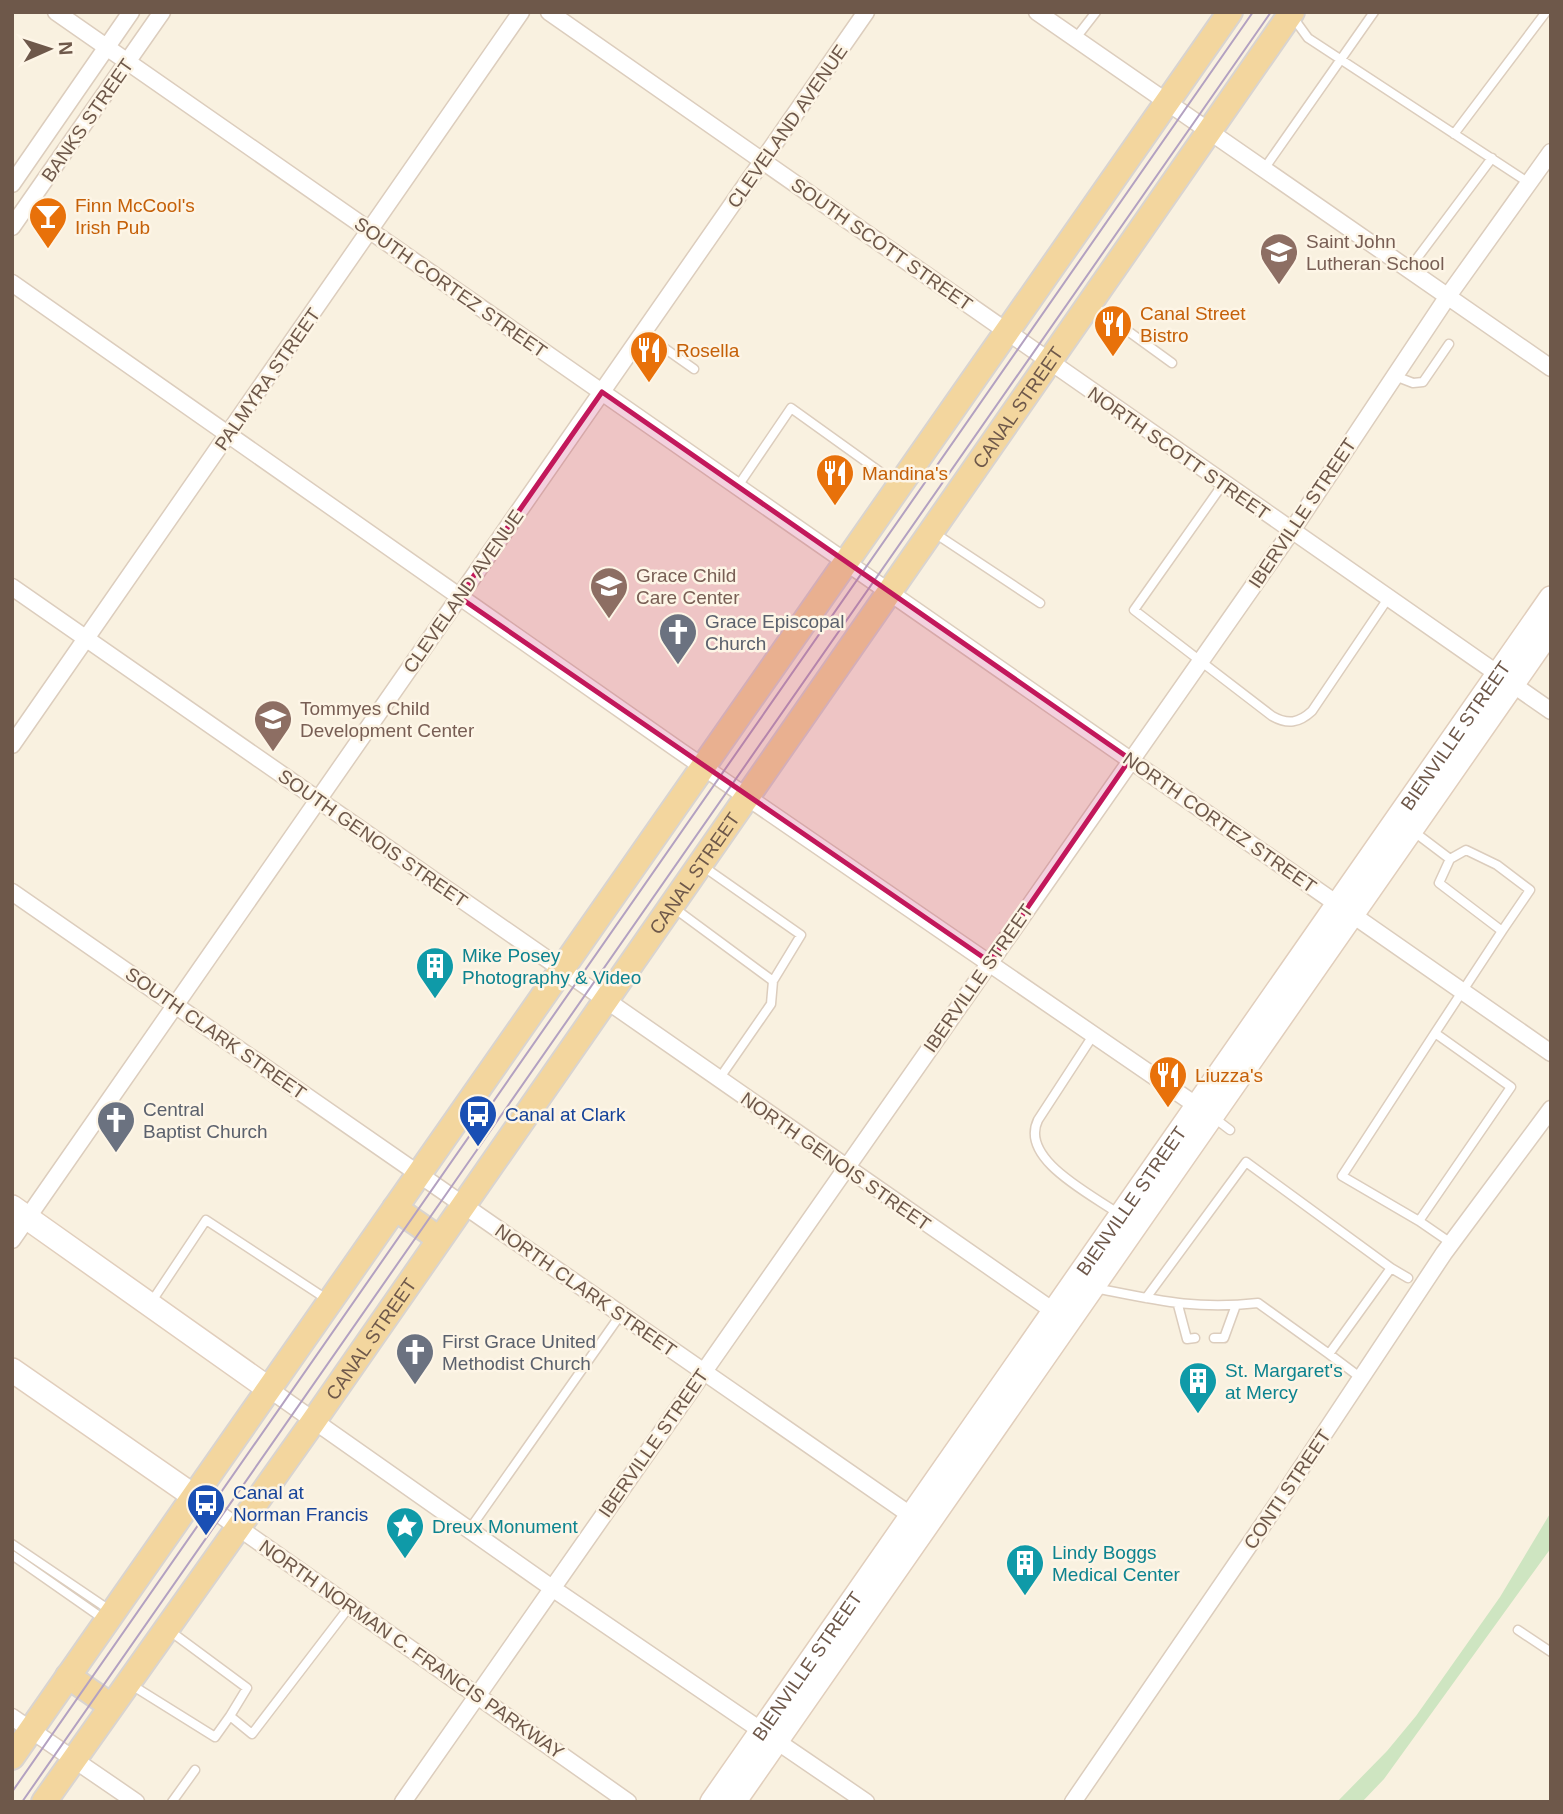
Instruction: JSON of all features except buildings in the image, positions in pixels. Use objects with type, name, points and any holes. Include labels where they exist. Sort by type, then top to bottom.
[{"type":"main road","points":[[12,1757],[22,1723],[68,1676],[195,1497],[561,968],[1230,12]]},
{"type":"main road","name":"CANAL STREET","points":[[44,1802],[165,1627],[313,1422],[438,1238],[1291,13]]},
{"type":"main road","points":[[395,1208],[438,1238]]},
{"type":"main road","points":[[68,1676],[111,1706]]},
{"type":"street","name":"SOUTH CORTEZ STREET","points":[[56,12],[847,561]]},
{"type":"street","name":"BANKS STREET","points":[[12,184],[131,12]]},
{"type":"street","name":"BANKS STREET","points":[[12,228],[162,12]]},
{"type":"street","name":"PALMYRA STREET","points":[[12,745],[522,12]]},
{"type":"street","name":"SOUTH SCOTT STREET","points":[[549,12],[1049,361]]},
{"type":"street","name":"CLEVELAND AVENUE","points":[[12,1240],[20,1212],[175,1005],[866,12]]},
{"type":"street","points":[[1037,12],[1551,368]]},
{"type":"street","name":"IBERVILLE STREET","points":[[403,1802],[1291,532],[1448,296],[1551,152]]},
{"type":"street","points":[[12,284],[745,796],[990,961],[1204,1111]]},
{"type":"street","name":"NORTH SCOTT STREET","points":[[1049,361],[1551,711]]},
{"type":"street","name":"NORTH CORTEZ STREET","points":[[847,561],[1551,1053]]},
{"type":"street","name":"SOUTH GENOIS STREET","points":[[12,587],[605,998]]},
{"type":"street","name":"BIENVILLE STREET","points":[[1344,909],[1410,829],[1504,680],[1551,598]]},
{"type":"street","name":"BIENVILLE STREET","points":[[1060,1316],[1092,1287],[1204,1111],[1344,909],[1504,680],[1551,629]]},
{"type":"street","name":"SOUTH CLARK STREET","points":[[12,892],[419,1173]]},
{"type":"street","name":"NORTH GENOIS STREET","points":[[605,998],[846,1169],[1060,1316]]},
{"type":"street","name":"CONTI STREET","points":[[1073,1802],[1451,1243],[1551,1109]]},
{"type":"street","name":"BIENVILLE STREET","points":[[712,1802],[769,1735],[918,1521],[1060,1316],[1120,1215],[1204,1111]]},
{"type":"street","name":"NORTH CLARK STREET","points":[[419,1173],[918,1521]]},
{"type":"street","points":[[20,1212],[313,1422],[866,1802]]},
{"type":"street","points":[[12,1370],[195,1497]]},
{"type":"street","name":"NORTH NORMAN C. FRANCIS PARKWAY","points":[[195,1497],[628,1802]]},
{"type":"street","points":[[22,1723],[136,1802]]},
{"type":"street","name":"BIENVILLE STREET","points":[[734,1802],[769,1735]]},
{"type":"lane","points":[[1075,39],[1096,12]]},
{"type":"lane","points":[[1265,169],[1374,12]]},
{"type":"lane","points":[[1454,134],[1546,12]]},
{"type":"lane","points":[[1291,13],[1308,38],[1529,183]]},
{"type":"lane","points":[[1409,269],[1492,158]]},
{"type":"lane","points":[[1089,303],[1172,363]]},
{"type":"lane","points":[[643,332],[694,369]]},
{"type":"lane","points":[[1395,376],[1413,383],[1423,382],[1449,344]]},
{"type":"lane","points":[[738,486],[790,408],[899,486]]},
{"type":"lane","points":[[1223,484],[1133,610],[1272,716],[1288,723],[1298,721],[1312,711],[1389,597]]},
{"type":"lane","points":[[931,530],[1040,603]]},
{"type":"lane","points":[[1410,829],[1450,859]]},
{"type":"lane","points":[[1451,1243],[1342,1176],[1530,890],[1497,864],[1466,849],[1450,859],[1439,883],[1502,931]]},
{"type":"lane","points":[[699,863],[802,935],[773,981],[771,1004],[719,1079]]},
{"type":"lane","points":[[670,905],[773,981]]},
{"type":"lane","points":[[1419,1221],[1511,1087],[1435,1033]]},
{"type":"lane","points":[[1094,1034],[1038,1120],[1033,1129],[1033,1141],[1047,1162],[1120,1215]]},
{"type":"lane","points":[[1204,1111],[1230,1130]]},
{"type":"lane","points":[[1146,1298],[1246,1162],[1408,1278]]},
{"type":"lane","points":[[150,1304],[206,1220],[330,1301]]},
{"type":"lane","points":[[1329,1353],[1391,1268]]},
{"type":"lane","points":[[1092,1287],[1178,1305],[1258,1303],[1362,1378]]},
{"type":"lane","points":[[1178,1305],[1186,1339],[1195,1338]]},
{"type":"lane","points":[[1214,1338],[1224,1338],[1236,1305]]},
{"type":"lane","points":[[469,1530],[621,1314]]},
{"type":"lane","points":[[12,1544],[110,1617]]},
{"type":"lane","points":[[12,1555],[110,1617]]},
{"type":"lane","points":[[230,1716],[253,1734],[350,1606]]},
{"type":"lane","points":[[127,1682],[215,1737],[230,1716],[247,1688],[165,1627]]},
{"type":"lane","points":[[1518,1630],[1551,1652]]},
{"type":"lane","points":[[173,1802],[195,1770]]},
{"type":"highlighted area","points":[[602,392],[1130,759],[990,962],[459,597]]},
{"type":"green space","points":[[1551,1512],[1551,1548],[1384,1779],[1362,1802],[1337,1802],[1387,1751],[1416,1716],[1500,1597]]},
{"type":"tram line","points":[[12,1792],[1253,12]]},
{"type":"tram line","points":[[22,1802],[1271,12]]},
{"type":"place","name":"Finn McCool's Irish Pub","points":[[48,250]]},
{"type":"place","name":"Saint John Lutheran School","points":[[1279,286]]},
{"type":"place","name":"Canal Street Bistro","points":[[1113,358]]},
{"type":"place","name":"Rosella","points":[[649,384]]},
{"type":"place","name":"Mandina's","points":[[835,507]]},
{"type":"place","name":"Grace Child Care Center","points":[[609,620]]},
{"type":"place","name":"Grace Episcopal Church","points":[[678,666]]},
{"type":"place","name":"Tommyes Child Development Center","points":[[273,753]]},
{"type":"place","name":"Mike Posey Photography & Video","points":[[435,1000]]},
{"type":"place","name":"Liuzza's","points":[[1168,1109]]},
{"type":"place","name":"Canal at Clark","points":[[478,1148]]},
{"type":"place","name":"Central Baptist Church","points":[[116,1154]]},
{"type":"place","name":"First Grace United Methodist Church","points":[[415,1386]]},
{"type":"place","name":"St. Margaret's at Mercy","points":[[1198,1415]]},
{"type":"place","name":"Canal at Norman Francis","points":[[206,1537]]},
{"type":"place","name":"Dreux Monument","points":[[405,1560]]},
{"type":"place","name":"Lindy Boggs Medical Center","points":[[1025,1597]]}]
